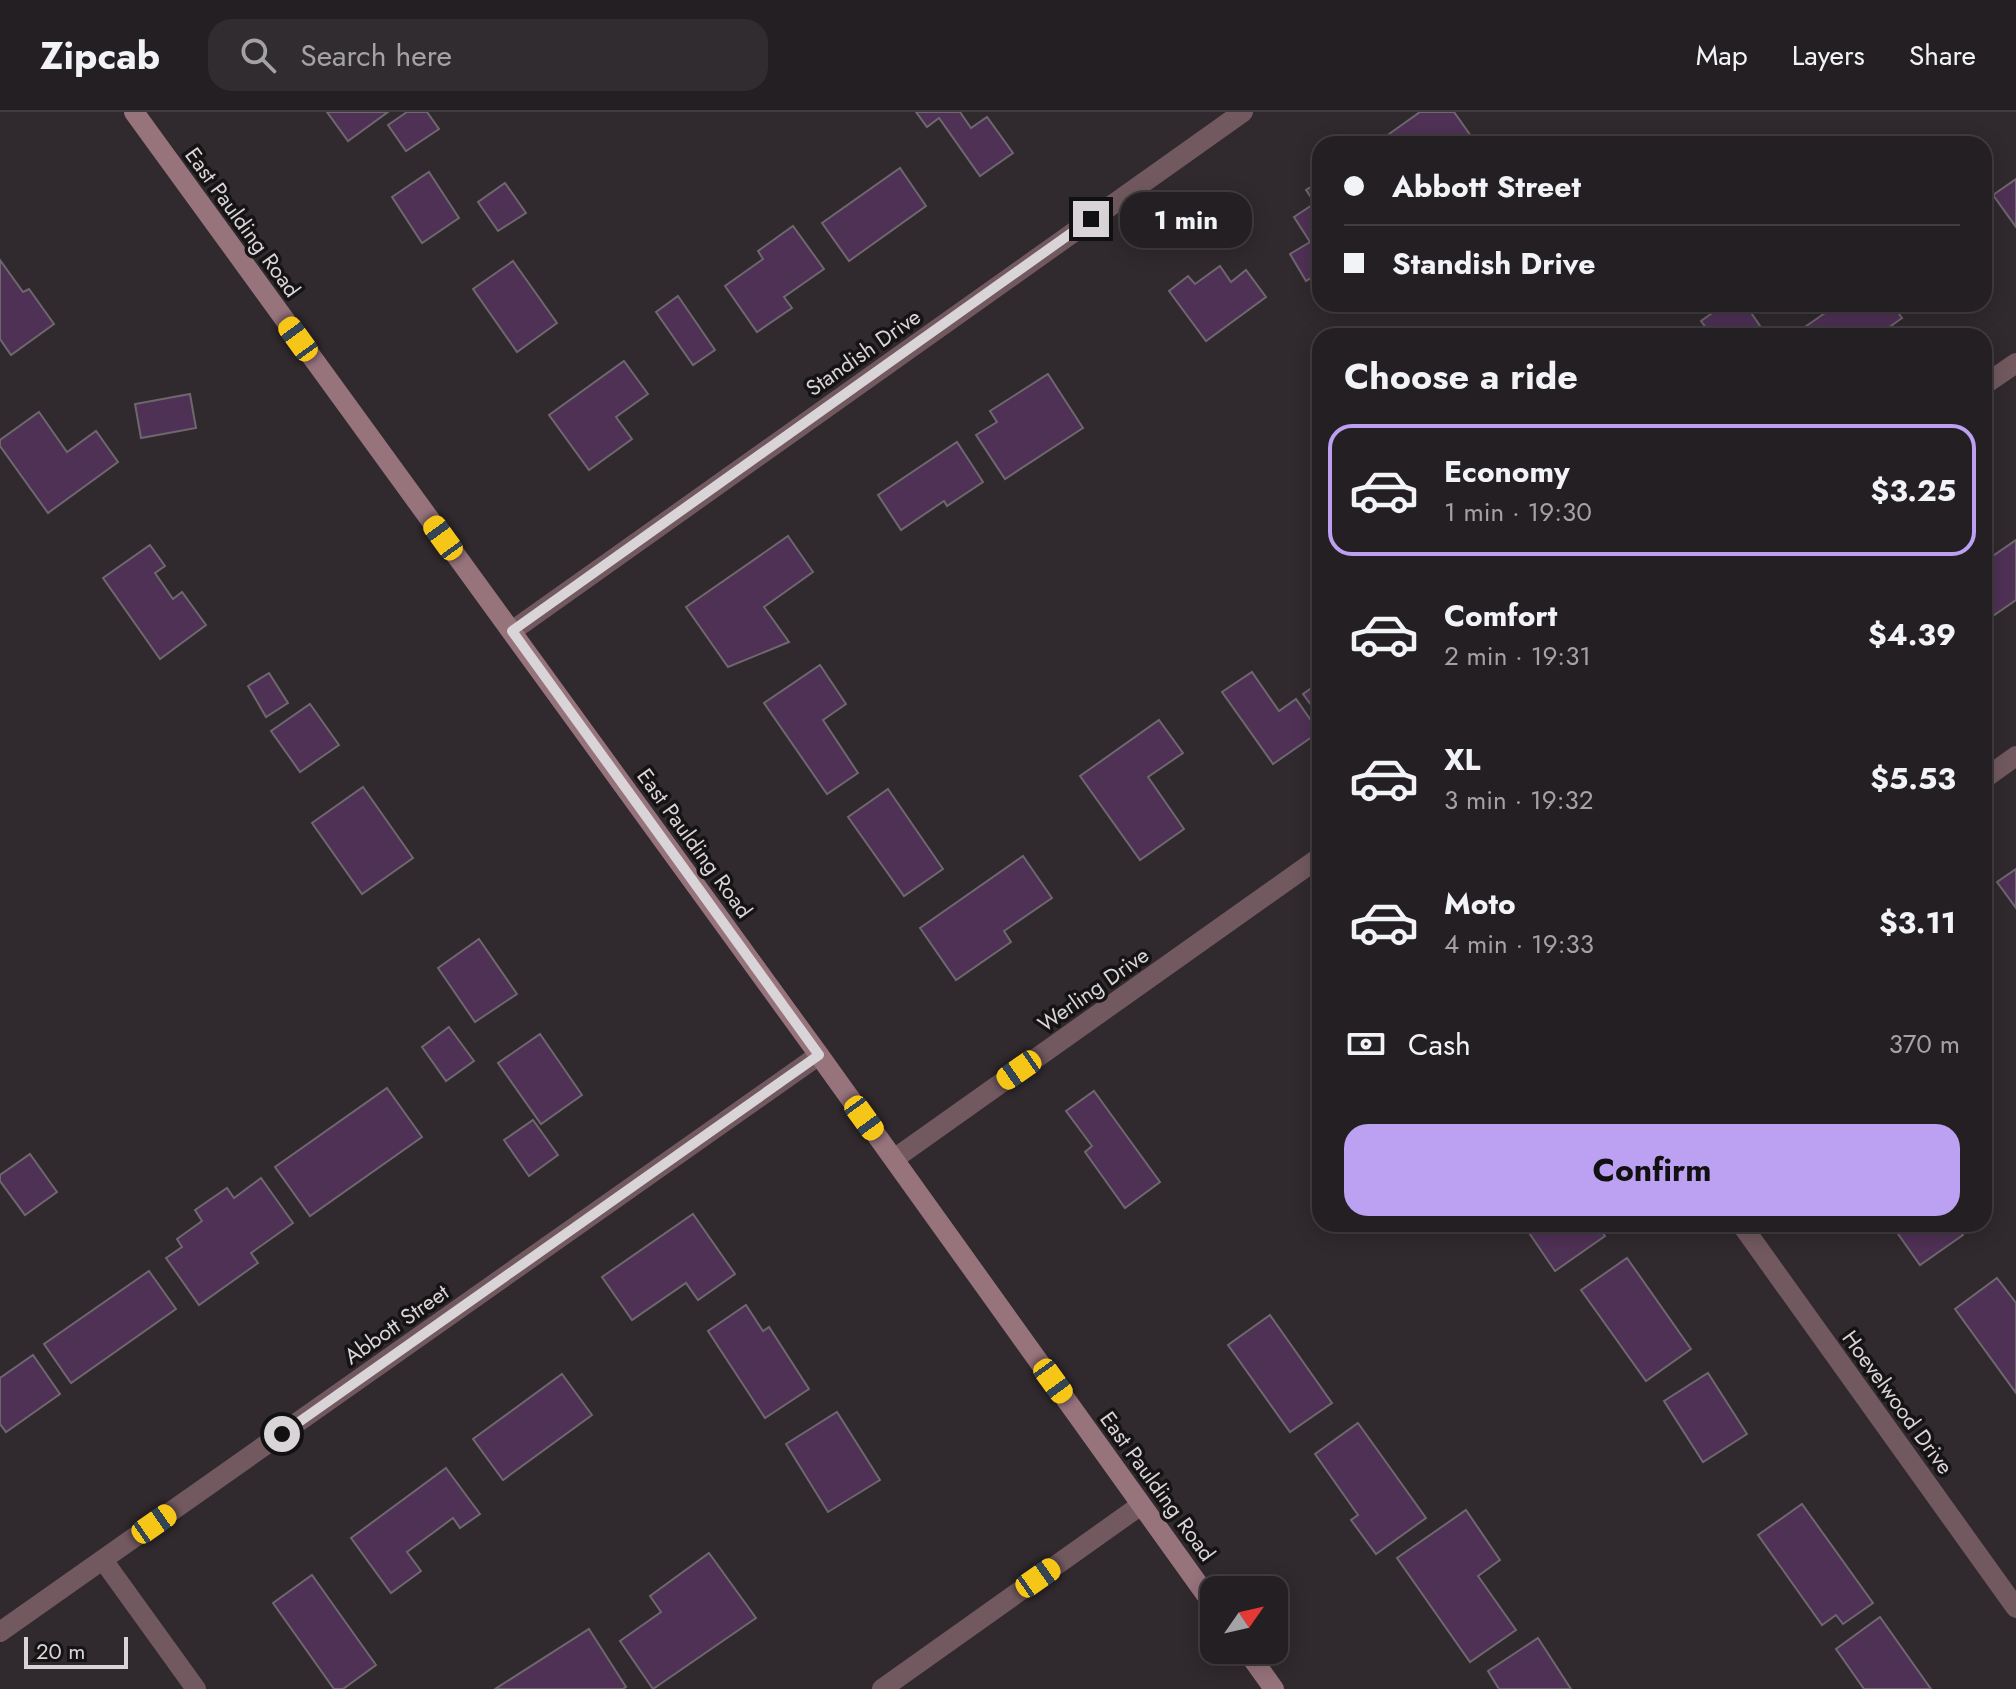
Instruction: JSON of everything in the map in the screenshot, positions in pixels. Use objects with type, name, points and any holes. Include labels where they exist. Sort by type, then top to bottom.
[{"type":"main road","name":"East Paulding Road","points":[[134,112],[819,1055],[1200,1587]]},
{"type":"main road","points":[[1256,1664],[1274,1689]]},
{"type":"street","name":"Standish Drive","points":[[512,631],[1243,112]]},
{"type":"street","points":[[1992,380],[2016,363]]},
{"type":"street","points":[[1992,773],[2016,756]]},
{"type":"street","name":"Werling Drive","points":[[894,1159],[1312,863]]},
{"type":"street","name":"Abbott Street","points":[[0,1632],[819,1055]]},
{"type":"street","name":"Hoevelwood Drive","points":[[1747,1232],[2016,1608]]},
{"type":"street","points":[[882,1689],[1141,1505]]},
{"type":"street","points":[[103,1560],[196,1689]]},
{"type":"building","points":[[327,112],[388,112],[348,141]]},
{"type":"building","points":[[407,112],[427,112],[439,129],[406,151],[388,125]]},
{"type":"building","points":[[916,112],[960,112],[971,128],[987,117],[1013,153],[980,176],[939,118],[927,127]]},
{"type":"building","points":[[1420,112],[1454,112],[1471,136],[1386,136]]},
{"type":"building","points":[[900,168],[926,206],[849,261],[822,223]]},
{"type":"building","points":[[429,172],[459,218],[422,243],[392,197]]},
{"type":"building","points":[[2016,179],[2016,227],[1993,195]]},
{"type":"building","points":[[505,183],[526,213],[498,231],[478,202]]},
{"type":"building","points":[[1312,205],[1312,277],[1306,281],[1290,254],[1310,242],[1294,217]]},
{"type":"building","points":[[793,226],[824,269],[784,297],[792,308],[757,332],[725,286],[763,259],[758,251]]},
{"type":"building","points":[[0,260],[23,292],[29,289],[54,324],[11,355],[0,339]]},
{"type":"building","points":[[513,261],[557,323],[517,352],[473,289]]},
{"type":"building","points":[[1220,266],[1231,282],[1246,270],[1266,297],[1206,341],[1169,291],[1188,276],[1195,284]]},
{"type":"building","points":[[678,296],[715,350],[693,365],[656,312]]},
{"type":"building","points":[[1714,312],[1750,312],[1762,328],[1706,328],[1701,321]]},
{"type":"building","points":[[1826,312],[1898,312],[1902,318],[1888,328],[1804,328]]},
{"type":"building","points":[[624,361],[648,394],[616,417],[632,439],[589,470],[549,415]]},
{"type":"building","points":[[1048,374],[1083,428],[1005,479],[976,435],[997,422],[990,411]]},
{"type":"building","points":[[190,394],[196,428],[141,438],[135,404]]},
{"type":"building","points":[[39,412],[67,452],[96,431],[118,462],[48,513],[0,446],[0,440]]},
{"type":"building","points":[[957,442],[983,482],[947,506],[944,501],[901,530],[878,495]]},
{"type":"building","points":[[788,536],[813,572],[764,607],[789,642],[728,667],[686,607]]},
{"type":"building","points":[[2016,540],[2016,600],[1992,616],[1992,556]]},
{"type":"building","points":[[150,545],[165,566],[155,573],[173,599],[182,592],[206,625],[160,659],[103,578]]},
{"type":"building","points":[[820,665],[846,704],[823,720],[858,773],[827,794],[764,703]]},
{"type":"building","points":[[1252,672],[1279,711],[1296,699],[1312,722],[1312,737],[1273,764],[1222,692]]},
{"type":"building","points":[[269,673],[288,703],[266,717],[248,686]]},
{"type":"building","points":[[1312,688],[1312,706],[1303,694]]},
{"type":"building","points":[[310,704],[339,745],[300,772],[271,731]]},
{"type":"building","points":[[1159,720],[1183,753],[1148,777],[1184,829],[1140,860],[1080,776]]},
{"type":"building","points":[[363,787],[413,858],[362,894],[312,823]]},
{"type":"building","points":[[888,789],[943,869],[904,896],[848,817]]},
{"type":"building","points":[[1023,856],[1052,898],[1004,931],[1011,942],[956,980],[920,928]]},
{"type":"building","points":[[2016,869],[2016,908],[1997,882]]},
{"type":"building","points":[[479,939],[517,994],[475,1022],[438,968]]},
{"type":"building","points":[[449,1027],[474,1061],[446,1081],[422,1047]]},
{"type":"building","points":[[540,1034],[582,1095],[541,1124],[498,1063]]},
{"type":"building","points":[[387,1088],[422,1137],[310,1216],[275,1167]]},
{"type":"building","points":[[1094,1091],[1160,1182],[1125,1208],[1085,1152],[1092,1146],[1066,1111]]},
{"type":"building","points":[[533,1120],[558,1155],[529,1176],[504,1140]]},
{"type":"building","points":[[30,1154],[57,1192],[25,1215],[0,1181],[0,1175]]},
{"type":"building","points":[[261,1178],[293,1223],[251,1253],[258,1263],[199,1305],[166,1258],[182,1247],[177,1239],[202,1221],[195,1210],[227,1188],[234,1198]]},
{"type":"building","points":[[693,1214],[735,1274],[698,1300],[686,1283],[632,1320],[602,1277]]},
{"type":"building","points":[[1528,1232],[1602,1232],[1605,1236],[1555,1271]]},
{"type":"building","points":[[1897,1232],[1961,1232],[1963,1235],[1920,1265]]},
{"type":"building","points":[[1627,1258],[1691,1349],[1646,1381],[1581,1290]]},
{"type":"building","points":[[149,1271],[176,1309],[71,1383],[44,1344]]},
{"type":"building","points":[[1997,1278],[2016,1303],[2016,1393],[1955,1309]]},
{"type":"building","points":[[746,1305],[763,1331],[769,1327],[809,1389],[765,1418],[708,1331]]},
{"type":"building","points":[[1270,1315],[1332,1403],[1290,1432],[1228,1345]]},
{"type":"building","points":[[33,1355],[60,1394],[6,1432],[0,1424],[0,1378]]},
{"type":"building","points":[[1708,1373],[1747,1434],[1703,1462],[1664,1401]]},
{"type":"building","points":[[562,1374],[592,1415],[503,1480],[473,1439]]},
{"type":"building","points":[[837,1412],[880,1480],[828,1512],[786,1444]]},
{"type":"building","points":[[1358,1423],[1426,1518],[1376,1554],[1351,1520],[1358,1515],[1315,1454]]},
{"type":"building","points":[[446,1468],[480,1514],[460,1528],[453,1518],[407,1552],[421,1571],[391,1593],[351,1538]]},
{"type":"building","points":[[1802,1504],[1873,1603],[1843,1624],[1836,1615],[1822,1625],[1758,1535]]},
{"type":"building","points":[[1466,1510],[1500,1560],[1478,1576],[1516,1630],[1470,1662],[1397,1558]]},
{"type":"building","points":[[709,1553],[756,1618],[653,1689],[620,1641],[661,1612],[650,1596]]},
{"type":"building","points":[[312,1575],[376,1665],[343,1689],[334,1689],[273,1603]]},
{"type":"building","points":[[1880,1617],[1931,1689],[1864,1689],[1836,1649]]},
{"type":"building","points":[[589,1629],[626,1687],[623,1689],[495,1689]]},
{"type":"building","points":[[1538,1638],[1571,1689],[1499,1689],[1488,1671]]},
{"type":"route","points":[[282,1434],[819,1055],[512,631],[1091,219]]}]
